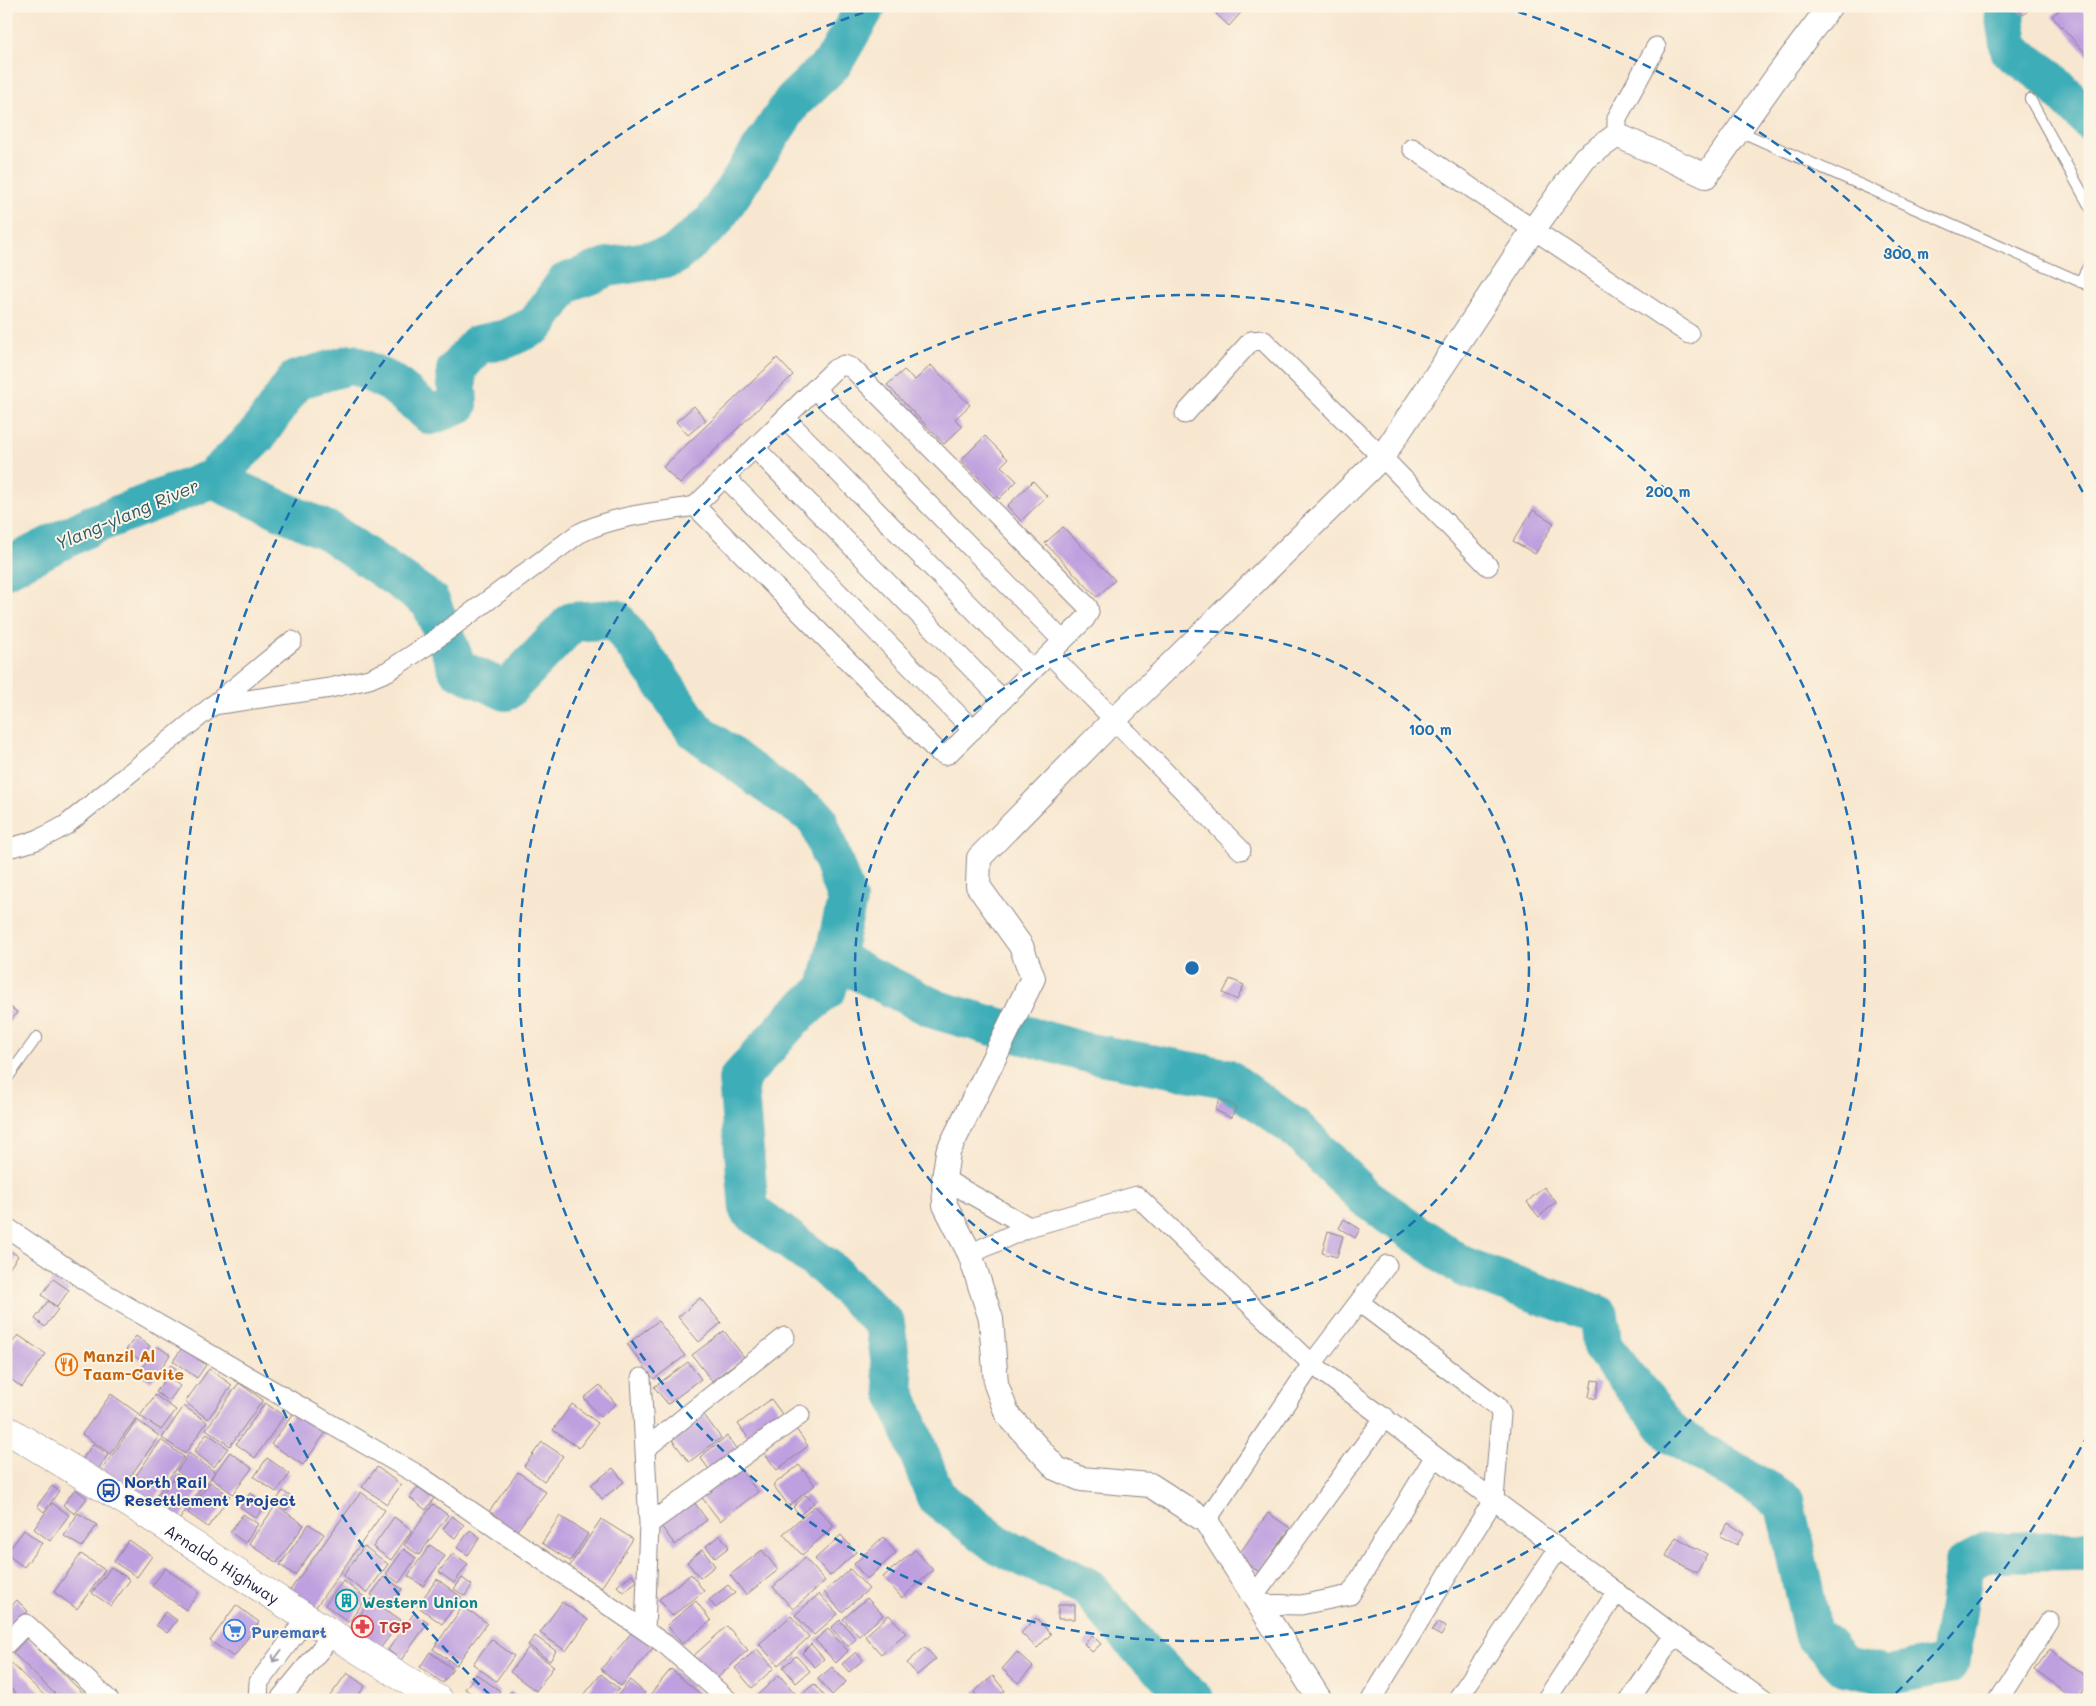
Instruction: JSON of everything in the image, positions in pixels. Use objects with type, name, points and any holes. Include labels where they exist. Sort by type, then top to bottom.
[{"type":"main road","name":"Arnaldo Highway","points":[[6,1428],[136,1506],[307,1618],[334,1633],[439,1700]]},
{"type":"street","points":[[1617,135],[1706,176],[1830,6]]},
{"type":"street","points":[[1617,135],[1617,118],[1656,47]]},
{"type":"street","points":[[1320,1700],[1206,1521],[1150,1485],[1080,1479],[1057,1469],[1007,1414],[996,1384],[991,1319],[970,1254],[944,1205],[944,1179],[948,1152],[1033,978],[1021,946],[978,886],[979,858],[1115,719],[1382,457],[1533,230],[1585,158],[1617,135]]},
{"type":"street","points":[[1412,148],[1689,334]]},
{"type":"street","points":[[1185,414],[1251,341],[1254,339],[1263,340],[1382,457],[1488,566]]},
{"type":"street","points":[[213,705],[351,684],[388,671],[450,629],[561,544],[596,525],[615,519],[696,506],[839,366],[844,365],[852,368],[1088,607],[1088,616],[951,752],[944,755],[696,506]]},
{"type":"street","points":[[815,389],[1057,648],[1115,719],[1241,850]]},
{"type":"street","points":[[785,418],[1033,670]]},
{"type":"street","points":[[755,448],[1003,700]]},
{"type":"street","points":[[725,477],[973,730]]},
{"type":"street","points":[[6,848],[25,845],[44,838],[66,825],[292,641]]},
{"type":"street","points":[[944,1179],[1029,1227]]},
{"type":"street","points":[[970,1254],[1029,1227],[1137,1196],[1312,1364],[1494,1499],[1752,1696]]},
{"type":"street","points":[[6,1227],[101,1291],[420,1476],[666,1645],[728,1700]]},
{"type":"street","points":[[1206,1521],[1312,1364],[1387,1264]]},
{"type":"street","points":[[1359,1302],[1500,1410],[1494,1499],[1372,1700]]},
{"type":"street","points":[[645,1449],[785,1337]]},
{"type":"street","points":[[641,1378],[649,1524],[645,1630]]},
{"type":"street","points":[[649,1524],[800,1415]]},
{"type":"street","points":[[1256,1600],[1385,1417]]},
{"type":"street","points":[[1256,1600],[1301,1605],[1350,1595],[1435,1456]]},
{"type":"street","points":[[1457,1700],[1558,1548]]},
{"type":"street","points":[[1546,1700],[1617,1592]]},
{"type":"street","points":[[258,1700],[259,1682],[307,1618]]},
{"type":"street","points":[[1999,1700],[2049,1622]]},
{"type":"street","points":[[6,1644],[26,1624],[109,1700]]},
{"type":"street","points":[[279,1700],[334,1633]]},
{"type":"street","points":[[1630,1700],[1674,1635]]},
{"type":"lane","points":[[2030,99],[2090,207]]},
{"type":"lane","points":[[1738,131],[2085,284],[2090,263]]},
{"type":"lane","points":[[6,1080],[37,1037]]},
{"type":"building","points":[[1223,6],[1247,6],[1229,26],[1216,14]]},
{"type":"building","points":[[2015,6],[2033,6],[2023,15]]},
{"type":"building","points":[[2064,6],[2079,6],[2090,18],[2090,58],[2052,16]]},
{"type":"building","points":[[777,358],[793,375],[680,484],[663,467]]},
{"type":"building","points":[[931,365],[970,405],[955,419],[962,427],[944,444],[887,385],[904,370],[915,380]]},
{"type":"building","points":[[694,406],[706,420],[688,435],[676,422]]},
{"type":"building","points":[[985,436],[1008,459],[1001,466],[1017,481],[999,499],[961,460]]},
{"type":"building","points":[[1033,481],[1047,496],[1021,521],[1007,506]]},
{"type":"building","points":[[1533,510],[1554,523],[1535,554],[1513,541]]},
{"type":"building","points":[[1063,527],[1115,580],[1097,597],[1045,543]]},
{"type":"building","points":[[1230,979],[1244,985],[1237,1000],[1223,993]]},
{"type":"building","points":[[6,1004],[17,1012],[6,1027]]},
{"type":"building","points":[[1220,1099],[1236,1107],[1231,1118],[1215,1110]]},
{"type":"building","points":[[1544,1187],[1556,1202],[1539,1217],[1527,1202]]},
{"type":"building","points":[[1344,1219],[1360,1229],[1355,1238],[1339,1228]]},
{"type":"building","points":[[1328,1231],[1343,1236],[1337,1257],[1322,1253]]},
{"type":"building","points":[[6,1248],[18,1256],[6,1273]]},
{"type":"building","points":[[53,1279],[69,1290],[57,1307],[42,1295]]},
{"type":"building","points":[[700,1298],[721,1323],[699,1342],[678,1317]]},
{"type":"building","points":[[48,1301],[58,1309],[45,1327],[35,1319]]},
{"type":"building","points":[[658,1321],[685,1356],[654,1379],[627,1344]]},
{"type":"building","points":[[724,1331],[744,1357],[712,1381],[692,1355]]},
{"type":"building","points":[[18,1335],[46,1354],[22,1387],[6,1376],[6,1351]]},
{"type":"building","points":[[136,1336],[150,1346],[140,1360],[126,1350]]},
{"type":"building","points":[[157,1346],[170,1355],[151,1382],[138,1373]]},
{"type":"building","points":[[182,1348],[206,1365],[197,1378],[173,1361]]},
{"type":"building","points":[[688,1362],[701,1379],[668,1404],[654,1387]]},
{"type":"building","points":[[171,1365],[181,1372],[176,1379],[166,1372]]},
{"type":"building","points":[[209,1369],[232,1385],[208,1419],[185,1402]]},
{"type":"building","points":[[167,1376],[180,1386],[169,1401],[156,1392]]},
{"type":"building","points":[[1592,1380],[1599,1381],[1596,1399],[1589,1397]]},
{"type":"building","points":[[239,1383],[263,1400],[230,1446],[206,1429]]},
{"type":"building","points":[[600,1385],[616,1404],[600,1417],[584,1398]]},
{"type":"building","points":[[111,1394],[139,1414],[110,1454],[82,1434]]},
{"type":"building","points":[[155,1395],[176,1410],[161,1430],[140,1416]]},
{"type":"building","points":[[771,1399],[785,1418],[752,1443],[738,1424]]},
{"type":"building","points":[[265,1403],[284,1416],[255,1458],[236,1444]]},
{"type":"building","points":[[572,1404],[598,1423],[579,1448],[553,1430]]},
{"type":"building","points":[[184,1406],[207,1422],[185,1454],[162,1438]]},
{"type":"building","points":[[299,1406],[329,1428],[303,1465],[271,1444]]},
{"type":"building","points":[[702,1412],[721,1438],[689,1462],[670,1437]]},
{"type":"building","points":[[137,1420],[159,1436],[122,1488],[100,1472]]},
{"type":"building","points":[[796,1429],[808,1446],[777,1470],[764,1453]]},
{"type":"building","points":[[207,1433],[228,1448],[214,1467],[194,1452]]},
{"type":"building","points":[[727,1436],[738,1451],[711,1472],[700,1457]]},
{"type":"building","points":[[161,1440],[184,1457],[150,1505],[127,1488]]},
{"type":"building","points":[[542,1442],[563,1456],[544,1481],[524,1466]]},
{"type":"building","points":[[93,1444],[108,1455],[96,1472],[81,1461]]},
{"type":"building","points":[[230,1452],[252,1468],[233,1494],[211,1478]]},
{"type":"building","points":[[189,1453],[215,1472],[203,1489],[177,1471]]},
{"type":"building","points":[[267,1458],[290,1474],[276,1492],[254,1477]]},
{"type":"building","points":[[799,1465],[815,1485],[789,1506],[773,1485]]},
{"type":"building","points":[[738,1466],[758,1492],[720,1521],[700,1495]]},
{"type":"building","points":[[377,1467],[401,1485],[387,1504],[362,1487]]},
{"type":"building","points":[[613,1468],[624,1482],[602,1499],[591,1485]]},
{"type":"building","points":[[518,1472],[546,1492],[515,1533],[488,1513]]},
{"type":"building","points":[[177,1474],[200,1490],[179,1520],[155,1503]]},
{"type":"building","points":[[210,1482],[230,1496],[208,1527],[188,1513]]},
{"type":"building","points":[[52,1486],[59,1491],[44,1512],[37,1506]]},
{"type":"building","points":[[418,1487],[434,1498],[426,1510],[410,1498]]},
{"type":"building","points":[[75,1489],[87,1498],[75,1514],[63,1505]]},
{"type":"building","points":[[283,1491],[294,1499],[286,1510],[275,1502]]},
{"type":"building","points":[[361,1492],[385,1510],[313,1611],[288,1593]]},
{"type":"building","points":[[250,1493],[266,1504],[256,1518],[240,1507]]},
{"type":"building","points":[[806,1495],[814,1503],[800,1515],[793,1507]]},
{"type":"building","points":[[691,1498],[707,1520],[675,1545],[659,1523]]},
{"type":"building","points":[[52,1503],[69,1515],[50,1541],[34,1529]]},
{"type":"building","points":[[433,1504],[448,1515],[419,1555],[404,1545]]},
{"type":"building","points":[[276,1505],[304,1525],[277,1563],[249,1543]]},
{"type":"building","points":[[815,1506],[834,1526],[802,1555],[783,1534]]},
{"type":"building","points":[[78,1513],[97,1525],[82,1547],[64,1536]]},
{"type":"building","points":[[1268,1513],[1290,1528],[1259,1572],[1237,1557]]},
{"type":"building","points":[[243,1514],[258,1524],[245,1543],[230,1532]]},
{"type":"building","points":[[452,1516],[464,1525],[455,1538],[443,1529]]},
{"type":"building","points":[[560,1516],[588,1534],[570,1561],[542,1543]]},
{"type":"building","points":[[394,1517],[412,1530],[391,1560],[373,1547]]},
{"type":"building","points":[[601,1519],[633,1539],[601,1588],[569,1567]]},
{"type":"building","points":[[1728,1523],[1744,1533],[1737,1545],[1720,1536]]},
{"type":"building","points":[[309,1524],[324,1534],[295,1575],[280,1565]]},
{"type":"building","points":[[24,1530],[42,1543],[24,1567],[6,1554]]},
{"type":"building","points":[[470,1530],[480,1537],[468,1555],[457,1548]]},
{"type":"building","points":[[720,1535],[729,1547],[715,1558],[706,1546]]},
{"type":"building","points":[[841,1535],[856,1552],[830,1576],[815,1559]]},
{"type":"building","points":[[883,1537],[896,1553],[867,1579],[854,1564]]},
{"type":"building","points":[[1676,1537],[1707,1554],[1697,1573],[1666,1556]]},
{"type":"building","points":[[129,1540],[152,1556],[137,1577],[114,1562]]},
{"type":"building","points":[[430,1545],[445,1556],[423,1586],[408,1576]]},
{"type":"building","points":[[364,1546],[388,1564],[367,1593],[343,1576]]},
{"type":"building","points":[[404,1549],[416,1558],[399,1583],[386,1574]]},
{"type":"building","points":[[703,1549],[715,1566],[700,1578],[687,1562]]},
{"type":"building","points":[[762,1550],[778,1570],[746,1595],[730,1575]]},
{"type":"building","points":[[915,1550],[933,1570],[902,1598],[883,1577]]},
{"type":"building","points":[[453,1553],[468,1564],[454,1583],[439,1572]]},
{"type":"building","points":[[81,1554],[105,1570],[77,1609],[54,1592]]},
{"type":"building","points":[[805,1558],[825,1581],[793,1609],[773,1587]]},
{"type":"building","points":[[111,1567],[130,1580],[111,1606],[92,1593]]},
{"type":"building","points":[[165,1568],[199,1592],[186,1610],[152,1586]]},
{"type":"building","points":[[850,1569],[869,1589],[842,1612],[824,1592]]},
{"type":"building","points":[[632,1574],[637,1581],[623,1592],[617,1586]]},
{"type":"building","points":[[691,1574],[704,1591],[672,1616],[659,1599]]},
{"type":"building","points":[[384,1577],[402,1589],[389,1607],[371,1595]]},
{"type":"building","points":[[462,1578],[472,1585],[465,1596],[454,1589]]},
{"type":"building","points":[[437,1579],[461,1597],[442,1624],[417,1606]]},
{"type":"building","name":"Western Union","points":[[343,1581],[366,1598],[349,1622],[325,1605]]},
{"type":"building","points":[[728,1585],[735,1593],[716,1608],[709,1600]]},
{"type":"building","points":[[819,1594],[838,1614],[814,1635],[795,1615]]},
{"type":"building","points":[[867,1598],[883,1615],[859,1636],[843,1619]]},
{"type":"building","points":[[371,1599],[401,1620],[380,1649],[351,1628]]},
{"type":"building","points":[[17,1600],[28,1611],[6,1633],[6,1612]]},
{"type":"building","points":[[696,1601],[711,1621],[682,1644],[667,1625]]},
{"type":"building","points":[[562,1602],[588,1620],[566,1651],[540,1633]]},
{"type":"building","name":"Puremart","points":[[236,1605],[259,1622],[234,1657],[210,1641]]},
{"type":"building","points":[[1058,1605],[1075,1605],[1075,1619],[1058,1619]]},
{"type":"building","points":[[463,1606],[487,1623],[456,1665],[433,1649]]},
{"type":"building","points":[[165,1612],[177,1620],[167,1633],[156,1625]]},
{"type":"building","points":[[414,1613],[428,1623],[401,1660],[388,1650]]},
{"type":"building","points":[[889,1615],[906,1633],[881,1654],[865,1636]]},
{"type":"building","points":[[791,1616],[809,1637],[778,1665],[759,1644]]},
{"type":"building","points":[[1036,1618],[1051,1634],[1037,1648],[1021,1633]]},
{"type":"building","points":[[840,1620],[856,1639],[848,1646],[831,1628]]},
{"type":"building","points":[[1437,1623],[1446,1627],[1441,1636],[1432,1631]]},
{"type":"building","points":[[727,1626],[748,1650],[714,1681],[692,1657]]},
{"type":"building","points":[[828,1629],[848,1651],[836,1663],[815,1640]]},
{"type":"building","points":[[633,1631],[653,1648],[621,1686],[601,1669]]},
{"type":"building","points":[[1092,1635],[1101,1644],[1092,1652],[1084,1644]]},
{"type":"building","points":[[535,1636],[556,1651],[550,1661],[528,1645]]},
{"type":"building","points":[[27,1638],[90,1700],[61,1700],[13,1653]]},
{"type":"building","points":[[491,1639],[514,1656],[496,1681],[473,1664]]},
{"type":"building","points":[[811,1644],[824,1659],[815,1667],[802,1653]]},
{"type":"building","points":[[925,1647],[936,1659],[917,1675],[907,1663]]},
{"type":"building","points":[[528,1648],[554,1666],[536,1691],[510,1672]]},
{"type":"building","points":[[757,1649],[774,1668],[752,1688],[735,1668]]},
{"type":"building","points":[[2050,1649],[2089,1678],[2074,1699],[2034,1670]]},
{"type":"building","points":[[430,1652],[453,1669],[443,1683],[420,1667]]},
{"type":"building","points":[[856,1652],[863,1660],[849,1672],[842,1664]]},
{"type":"building","points":[[1017,1652],[1033,1667],[1018,1683],[1002,1669]]},
{"type":"building","points":[[796,1656],[810,1671],[796,1683],[783,1667]]},
{"type":"building","points":[[6,1658],[49,1700],[23,1700],[6,1684]]},
{"type":"building","points":[[832,1667],[846,1682],[832,1695],[818,1679]]},
{"type":"building","points":[[671,1669],[707,1700],[650,1700],[648,1697]]},
{"type":"building","points":[[347,1673],[365,1686],[355,1700],[327,1700]]},
{"type":"building","points":[[476,1674],[500,1691],[493,1700],[480,1700],[465,1689]]},
{"type":"building","points":[[601,1674],[619,1689],[610,1700],[590,1700],[584,1695]]},
{"type":"building","points":[[779,1675],[801,1700],[752,1700]]},
{"type":"building","points":[[993,1676],[1005,1691],[994,1700],[980,1700],[974,1692]]},
{"type":"building","points":[[630,1680],[645,1693],[639,1700],[614,1700]]},
{"type":"building","points":[[814,1684],[828,1700],[807,1700],[802,1694]]},
{"type":"building","points":[[511,1691],[521,1700],[503,1700]]},
{"type":"waterway","points":[[212,479],[256,437],[296,380],[352,364],[392,383],[431,415],[458,405],[456,370],[477,345],[506,339],[536,325],[565,283],[608,267],[672,257],[713,222],[793,101],[833,63],[866,6]]},
{"type":"waterway","points":[[2003,6],[2010,50],[2046,76],[2090,121]]},
{"type":"waterway","name":"Ylang-ylang River","points":[[6,568],[92,525],[212,479],[330,532],[430,601],[458,669],[506,691],[572,622],[615,619],[658,676],[694,729],[767,784],[817,818],[847,900],[827,989],[792,1019],[738,1080],[749,1210],[827,1268],[885,1324],[895,1391],[936,1497],[997,1544],[1087,1587],[1144,1653],[1194,1700]]},
{"type":"waterway","points":[[834,959],[937,1010],[1084,1052],[1226,1078],[1295,1128],[1366,1198],[1465,1268],[1599,1315],[1602,1346],[1673,1435],[1784,1501],[1813,1633],[1844,1666],[1889,1675],[1949,1664],[1964,1565],[1989,1552],[2090,1551]]},
{"type":"place","name":"Manzil Al Taam-Cavite","points":[[67,1364]]},
{"type":"place","name":"North Rail Resettlement Project","points":[[108,1490]]},
{"type":"place","name":"Western Union","points":[[346,1601]]},
{"type":"place","name":"TGP","points":[[363,1626]]},
{"type":"place","name":"Puremart","points":[[235,1631]]}]
